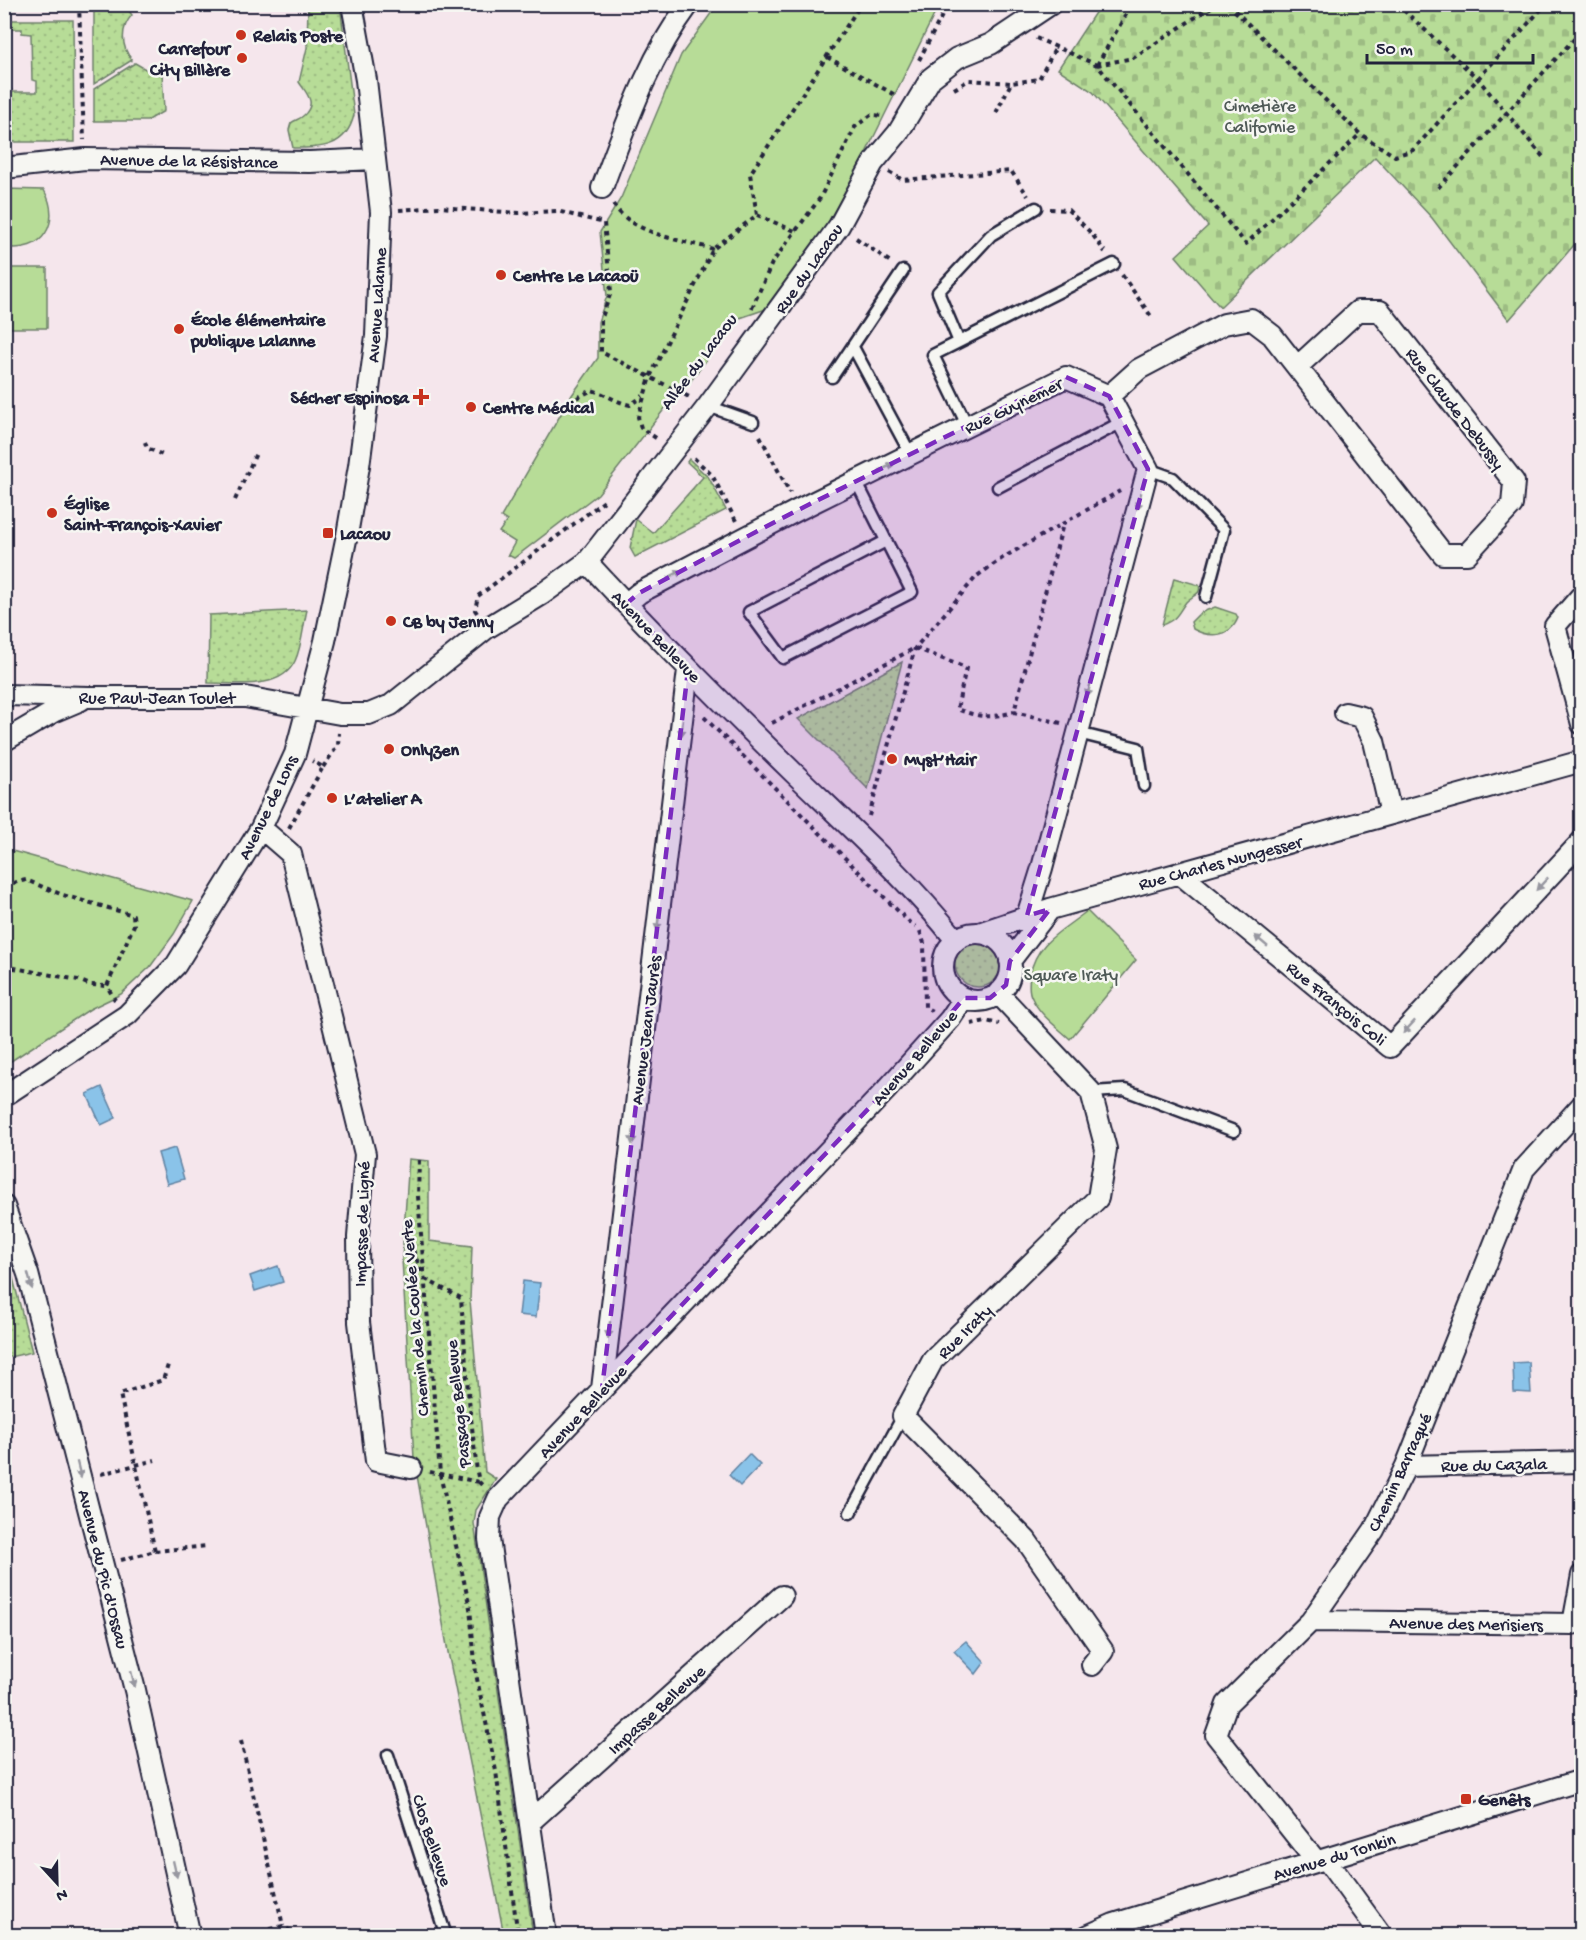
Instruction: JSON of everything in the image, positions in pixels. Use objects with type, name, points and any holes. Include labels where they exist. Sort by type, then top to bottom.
[{"type":"street","name":"Avenue Lalanne","points":[[308,708],[331,610],[359,466],[376,336],[381,212],[366,80],[352,4]]},
{"type":"street","points":[[603,188],[632,107],[672,27],[689,4]]},
{"type":"street","name":"Rue du Lacaou","points":[[587,562],[708,406],[839,226],[873,163],[898,134],[931,78],[957,58],[991,44],[1051,4]]},
{"type":"street","name":"Avenue de la Résistance","points":[[4,168],[85,159],[310,162],[375,159]]},
{"type":"street","name":"Rue Claude Debussy","points":[[1109,396],[1139,369],[1224,324],[1251,319],[1272,335],[1443,554],[1467,554],[1512,505],[1514,482],[1380,311],[1358,311],[1297,367]]},
{"type":"street","name":"Rue Guynemer","points":[[626,604],[639,593],[745,537],[1066,377],[1109,396]]},
{"type":"street","points":[[1027,916],[1147,473],[1109,396]]},
{"type":"street","points":[[308,708],[340,714],[369,714],[390,705],[487,628],[541,595],[587,562]]},
{"type":"street","name":"Avenue Bellevue","points":[[587,562],[688,670],[935,913],[956,940]]},
{"type":"street","points":[[1581,595],[1555,626],[1581,724]]},
{"type":"street","name":"Avenue Jean Jaurès","points":[[602,1389],[688,670]]},
{"type":"street","name":"Rue Paul-Jean Toulet","points":[[4,695],[245,697],[308,708]]},
{"type":"street","points":[[5,738],[55,711],[88,697]]},
{"type":"street","name":"Avenue de Lons","points":[[4,1096],[127,1015],[176,964],[261,828],[295,754],[308,708]]},
{"type":"street","points":[[1345,713],[1362,717],[1374,741],[1391,814]]},
{"type":"street","name":"Rue Charles Nungesser","points":[[979,933],[1050,909],[1581,761]]},
{"type":"street","name":"Impasse de Ligné","points":[[261,828],[291,854],[365,1154],[358,1237],[359,1322],[376,1461],[411,1468]]},
{"type":"street","name":"Rue François Coli","points":[[1179,873],[1390,1047],[1581,841]]},
{"type":"street","points":[[1010,961],[1050,909]]},
{"type":"street","points":[[979,933],[995,938],[1003,945],[1010,961],[1010,975],[1006,985],[998,993],[982,1000],[964,998],[954,992],[947,982],[944,971],[944,960],[956,940],[965,935],[979,933]]},
{"type":"street","name":"Rue Iraty","points":[[903,1416],[933,1360],[1098,1198],[1106,1149],[1091,1092],[998,993]]},
{"type":"street","name":"Avenue Bellevue","points":[[546,1935],[489,1539],[490,1517],[498,1499],[888,1088],[950,1019],[964,998]]},
{"type":"street","name":"Chemin Barraqué","points":[[1321,1860],[1216,1735],[1227,1704],[1311,1621],[1374,1530],[1406,1466],[1524,1169],[1581,1105]]},
{"type":"street","name":"Avenue du Pic d'Ossau","points":[[4,1206],[28,1274],[135,1690],[190,1935]]},
{"type":"street","points":[[903,1416],[1026,1540],[1103,1651],[1092,1665]]},
{"type":"street","name":"Rue du Cazala","points":[[1406,1466],[1581,1462]]},
{"type":"street","name":"Avenue des Merisiers","points":[[1311,1621],[1573,1624],[1581,1575]]},
{"type":"street","name":"Impasse Bellevue","points":[[530,1822],[782,1596]]},
{"type":"street","name":"Avenue du Tonkin","points":[[1087,1935],[1114,1924],[1581,1780]]},
{"type":"street","points":[[1321,1860],[1382,1935]]},
{"type":"lane","points":[[958,342],[938,292],[991,235],[1036,208]]},
{"type":"lane","points":[[968,426],[933,355],[1114,264]]},
{"type":"lane","points":[[832,377],[903,271]]},
{"type":"lane","points":[[853,347],[911,455]]},
{"type":"lane","points":[[708,406],[753,422]]},
{"type":"lane","points":[[998,487],[1122,422]]},
{"type":"lane","points":[[1147,473],[1173,478],[1224,530],[1206,597]]},
{"type":"lane","points":[[856,481],[912,592],[783,658],[749,612],[886,541]]},
{"type":"lane","points":[[1078,730],[1138,748],[1144,786]]},
{"type":"lane","points":[[1091,1092],[1125,1090],[1234,1131]]},
{"type":"lane","points":[[850,1513],[903,1416]]},
{"type":"lane","name":"Clos Bellevue","points":[[388,1755],[446,1935]]},
{"type":"path","points":[[79,4],[85,159]]},
{"type":"path","points":[[757,215],[750,174],[861,4]]},
{"type":"path","points":[[917,64],[948,4]]},
{"type":"path","points":[[1097,65],[1132,4]]},
{"type":"path","points":[[1097,65],[1133,58],[1216,4]]},
{"type":"path","points":[[1228,4],[1360,134],[1395,156],[1413,150],[1546,4]]},
{"type":"path","points":[[1397,4],[1478,79],[1544,158]]},
{"type":"path","points":[[1570,4],[1581,22]]},
{"type":"path","points":[[1017,28],[1097,65],[1246,244],[1360,134]]},
{"type":"path","points":[[1438,188],[1574,39],[1581,28]]},
{"type":"path","points":[[969,80],[1011,83],[1039,79],[1056,47]]},
{"type":"path","points":[[827,57],[898,96]]},
{"type":"path","points":[[996,113],[1011,83]]},
{"type":"path","points":[[894,107],[903,88]]},
{"type":"path","name":"Allée du Lacaou","points":[[750,311],[772,263],[820,198],[855,126],[871,115],[890,117]]},
{"type":"path","points":[[873,163],[903,180],[1011,171],[1036,208],[1068,210],[1092,234],[1132,286],[1153,319]]},
{"type":"path","points":[[603,188],[619,215],[641,229],[713,249]]},
{"type":"path","points":[[381,212],[439,207],[519,213],[557,212],[604,223],[611,292],[601,320],[601,352],[708,406]]},
{"type":"path","points":[[757,215],[795,231]]},
{"type":"path","points":[[656,438],[641,428],[638,417],[650,377],[713,249],[757,215]]},
{"type":"path","points":[[839,226],[903,271]]},
{"type":"path","name":"Allée du Lacaou","points":[[683,405],[696,388]]},
{"type":"path","points":[[578,398],[592,390],[606,393],[616,402],[630,405],[644,396]]},
{"type":"path","points":[[753,422],[798,510]]},
{"type":"path","name":"Allée du Lacaou","points":[[649,446],[663,430]]},
{"type":"path","points":[[145,442],[147,448],[165,456]]},
{"type":"path","points":[[679,444],[712,475],[745,537]]},
{"type":"path","points":[[235,500],[256,451]]},
{"type":"path","points":[[753,733],[915,648],[977,576],[1004,557],[1147,473]]},
{"type":"path","points":[[475,610],[478,596],[603,504],[609,496]]},
{"type":"path","points":[[1014,712],[1063,524]]},
{"type":"path","points":[[915,648],[966,668],[957,709],[974,716],[994,717],[1014,712],[1078,730]]},
{"type":"path","points":[[863,840],[915,648]]},
{"type":"path","points":[[685,699],[910,923],[919,928]]},
{"type":"path","points":[[279,843],[338,745],[340,714]]},
{"type":"path","points":[[295,754],[323,767]]},
{"type":"path","points":[[4,885],[26,880],[63,895],[133,915],[134,925],[107,986],[4,966]]},
{"type":"path","name":"Chemin de la Coulée Verte","points":[[419,1160],[418,1196],[440,1474],[470,1608],[476,1674],[495,1771],[518,1935]]},
{"type":"path","points":[[403,1236],[411,1245],[424,1279]]},
{"type":"path","name":"Passage Bellevue","points":[[424,1279],[461,1298],[468,1391],[479,1482],[498,1499]]},
{"type":"path","points":[[155,1551],[120,1394],[163,1380],[169,1362]]},
{"type":"path","points":[[81,1480],[155,1460]]},
{"type":"path","points":[[440,1474],[479,1482]]},
{"type":"path","points":[[103,1565],[155,1551],[208,1546]]},
{"type":"path","points":[[241,1741],[283,1926]]},
{"type":"path","points":[[244,1935],[283,1926],[298,1935]]},
{"type":"highlighted area","points":[[1066,377],[1109,396],[1148,469],[1027,916],[1050,909],[1010,961],[1006,985],[990,998],[964,998],[888,1088],[602,1389],[688,670],[626,604],[639,593],[798,510]]},
{"type":"green space","points":[[94,5],[126,7],[132,15],[125,26],[123,38],[128,55],[132,60],[94,84]]},
{"type":"green space","points":[[308,5],[340,5],[354,115],[350,126],[339,140],[322,146],[293,148],[289,130],[291,123],[302,117],[310,107],[309,98],[299,82],[307,48]]},
{"type":"green space","points":[[717,5],[939,5],[853,179],[815,245],[766,309],[737,319],[690,382],[673,398],[598,494],[514,558],[508,555],[515,542],[499,532],[507,521],[501,517],[572,395],[598,358],[598,322],[607,296],[600,232],[621,198],[681,55]]},
{"type":"green space","name":"Cimetière Californie","points":[[1100,5],[1581,5],[1581,237],[1509,320],[1432,218],[1375,157],[1220,307],[1176,256],[1208,226],[1093,92],[1058,69]]},
{"type":"green space","points":[[5,20],[73,20],[74,142],[5,142],[5,88],[11,88],[12,92],[37,92],[37,81],[32,80],[31,34],[22,33],[22,29],[10,29],[10,33],[5,33]]},
{"type":"green space","points":[[135,63],[147,70],[162,72],[164,111],[147,121],[94,121],[94,89]]},
{"type":"green space","points":[[5,189],[44,190],[51,213],[50,224],[46,233],[30,246],[5,247]]},
{"type":"green space","points":[[5,268],[47,268],[47,328],[5,328]]},
{"type":"green space","points":[[689,459],[709,478],[726,510],[635,557],[630,548],[636,519],[653,533],[703,477],[687,462]]},
{"type":"green space","points":[[1174,578],[1199,585],[1200,588],[1174,618],[1162,625]]},
{"type":"green space","points":[[1215,607],[1236,614],[1238,618],[1234,625],[1224,633],[1212,635],[1193,629],[1191,622],[1200,613]]},
{"type":"green space","points":[[307,610],[297,655],[288,671],[279,677],[256,683],[208,683],[209,615]]},
{"type":"green space","points":[[902,662],[868,789],[798,719]]},
{"type":"green space","points":[[5,849],[193,901],[174,934],[150,967],[121,994],[90,1009],[5,1065]]},
{"type":"green space","name":"Square Iraty","points":[[1087,911],[1136,960],[1070,1039],[1035,1004],[1030,993],[1030,975],[1038,954],[1051,938]]},
{"type":"green space","points":[[978,941],[987,942],[994,948],[1000,955],[1000,973],[994,980],[987,986],[978,987],[969,986],[962,980],[956,973],[955,964],[956,955],[962,948],[969,942]]},
{"type":"green space","points":[[409,1159],[429,1161],[429,1241],[472,1246],[470,1300],[485,1472],[496,1479],[476,1510],[474,1523],[533,1935],[504,1935],[448,1652],[414,1458],[402,1259]]},
{"type":"green space","points":[[5,1247],[32,1352],[4,1358]]},
{"type":"water","points":[[102,1087],[116,1118],[101,1125],[87,1094]]},
{"type":"water","points":[[175,1148],[184,1179],[167,1184],[158,1153]]},
{"type":"water","points":[[278,1266],[283,1282],[255,1291],[250,1276]]},
{"type":"water","points":[[523,1281],[540,1283],[536,1317],[519,1315]]},
{"type":"water","points":[[1529,1362],[1531,1393],[1514,1392],[1513,1363]]},
{"type":"water","points":[[749,1454],[760,1465],[740,1486],[729,1475]]},
{"type":"water","points":[[966,1641],[985,1662],[976,1674],[954,1651]]},
{"type":"place","name":"Relais Poste","points":[[241,35]]},
{"type":"place","name":"Carrefour City Billère","points":[[242,58]]},
{"type":"place","name":"Centre Le Lacaoü","points":[[501,275]]},
{"type":"place","name":"École élémentaire publique Lalanne","points":[[179,329]]},
{"type":"place","name":"Sécher Espinosa","points":[[421,397]]},
{"type":"place","name":"Centre Médical","points":[[471,407]]},
{"type":"place","name":"Église Saint-François-Xavier","points":[[52,513]]},
{"type":"place","name":"Lacaou","points":[[328,533]]},
{"type":"place","name":"CB by Jenny","points":[[391,621]]},
{"type":"place","name":"Onlyzen","points":[[389,749]]},
{"type":"place","name":"Myst’Hair","points":[[892,759]]},
{"type":"place","name":"L’atelier A","points":[[332,798]]},
{"type":"place","name":"Genêts","points":[[1466,1799]]}]
